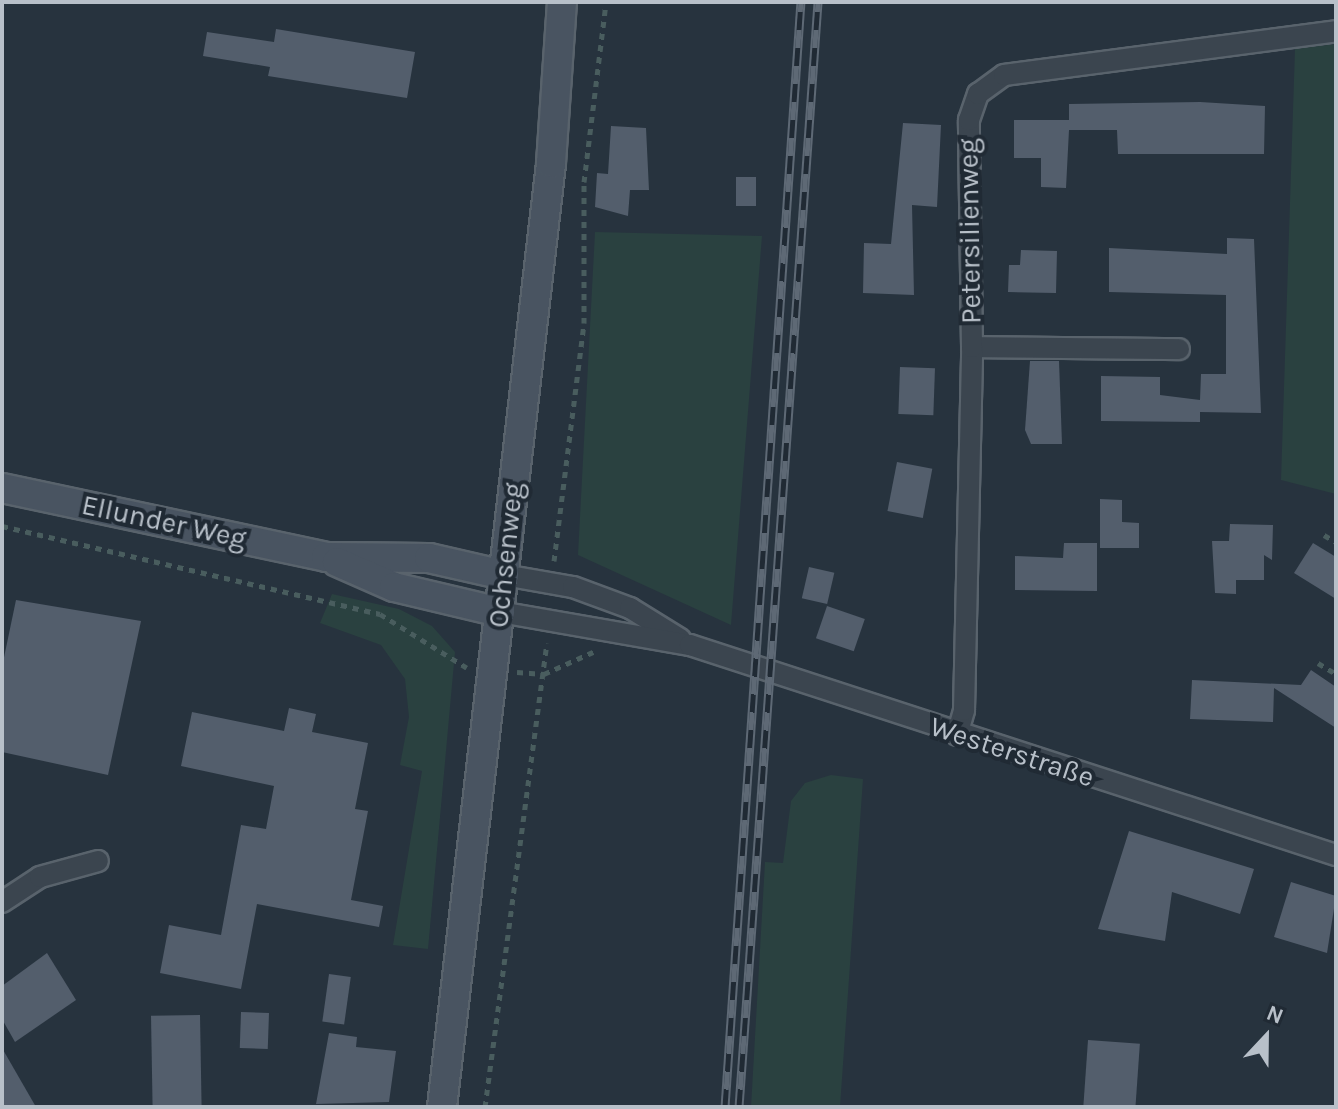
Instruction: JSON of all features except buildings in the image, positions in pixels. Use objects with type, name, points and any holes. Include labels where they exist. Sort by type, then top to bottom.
[{"type":"main road","name":"Ochsenweg","points":[[442,1107],[500,612],[562,2]]},
{"type":"main road","name":"Ellunder Weg","points":[[2,488],[326,557],[429,558],[504,575]]},
{"type":"main road","name":"Ellunder Weg","points":[[326,557],[394,587],[500,612]]},
{"type":"street","name":"Petersilienweg","points":[[957,735],[964,710],[972,347],[969,120],[978,94],[1004,75],[1336,31]]},
{"type":"street","points":[[972,347],[1179,349]]},
{"type":"street","name":"Westerstraße","points":[[504,575],[552,580],[630,608],[690,645]]},
{"type":"street","name":"Westerstraße","points":[[500,612],[690,645],[957,735],[1336,855]]},
{"type":"street","points":[[2,902],[40,877],[98,861]]},
{"type":"path","points":[[552,580],[577,407],[584,182],[606,2]]},
{"type":"path","points":[[2,526],[380,614],[463,667]]},
{"type":"path","points":[[1324,535],[1336,542]]},
{"type":"path","points":[[1318,663],[1336,674]]},
{"type":"path","points":[[485,1107],[544,674]]},
{"type":"green space","points":[[1336,44],[1336,494],[1281,480],[1295,49]]},
{"type":"green space","points":[[595,232],[762,236],[731,625],[578,555]]},
{"type":"green space","points":[[332,594],[399,609],[432,626],[455,652],[428,949],[393,945],[422,771],[400,765],[409,717],[405,679],[381,645],[320,623]]},
{"type":"green space","points":[[831,775],[863,779],[840,1107],[751,1107],[765,862],[783,863],[791,801],[805,783]]},
{"type":"railway","points":[[725,1107],[801,2]]},
{"type":"railway","points":[[739,1107],[818,2]]}]
